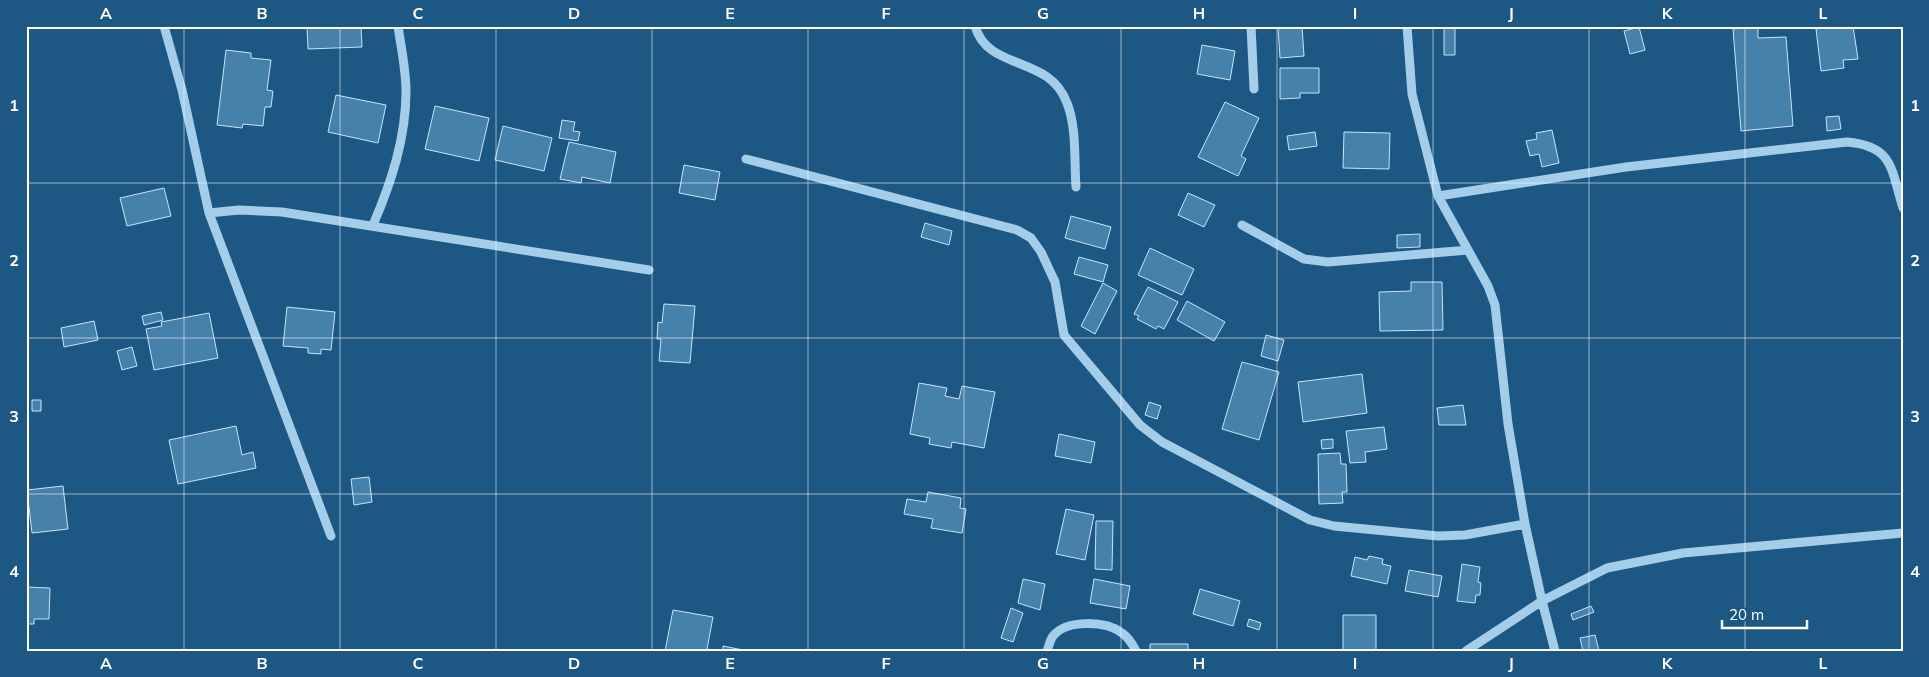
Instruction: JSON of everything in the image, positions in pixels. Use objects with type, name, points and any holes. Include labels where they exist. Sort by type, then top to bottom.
[{"type":"street","points":[[164,26],[182,90],[209,213],[330,536]]},
{"type":"street","points":[[372,226],[391,181],[400,144],[406,91],[398,26]]},
{"type":"street","points":[[975,26],[978,38],[990,50],[1036,69],[1051,78],[1060,90],[1072,119],[1076,187]]},
{"type":"street","points":[[1251,26],[1254,89]]},
{"type":"street","points":[[1406,26],[1412,94],[1438,196],[1488,286],[1495,304],[1508,424],[1525,524],[1542,601],[1556,651]]},
{"type":"street","points":[[1438,196],[1626,167],[1847,142],[1866,144],[1882,152],[1890,168],[1903,208]]},
{"type":"street","points":[[746,159],[1017,230],[1031,238],[1041,252],[1055,282],[1064,335],[1140,425],[1162,442],[1310,520],[1334,526],[1438,536],[1465,536],[1525,524]]},
{"type":"street","points":[[209,213],[239,210],[282,212],[649,270]]},
{"type":"street","points":[[1242,225],[1304,259],[1328,262],[1468,250]]},
{"type":"street","points":[[1466,651],[1542,601],[1607,568],[1683,553],[1903,533]]},
{"type":"street","points":[[1047,651],[1052,637],[1061,628],[1074,623],[1088,623],[1120,631],[1130,640],[1136,651]]},
{"type":"building","points":[[307,26],[361,26],[362,47],[308,49]]},
{"type":"building","points":[[1278,26],[1302,26],[1304,56],[1280,58]]},
{"type":"building","points":[[1444,26],[1455,26],[1455,55],[1444,55]]},
{"type":"building","points":[[1853,26],[1858,59],[1843,60],[1844,68],[1821,71],[1816,29]]},
{"type":"building","points":[[1639,27],[1645,50],[1630,54],[1624,31]]},
{"type":"building","points":[[1758,27],[1758,38],[1786,37],[1793,126],[1741,131],[1733,29]]},
{"type":"building","points":[[1202,45],[1235,51],[1230,80],[1197,74]]},
{"type":"building","points":[[226,50],[251,53],[251,58],[271,60],[267,90],[273,91],[271,107],[265,107],[263,126],[243,124],[242,128],[217,125]]},
{"type":"building","points":[[1280,68],[1319,68],[1319,93],[1300,93],[1300,98],[1280,99]]},
{"type":"building","points":[[336,95],[386,105],[378,143],[328,132]]},
{"type":"building","points":[[1225,102],[1259,118],[1241,156],[1246,159],[1238,176],[1198,157]]},
{"type":"building","points":[[435,106],[489,118],[479,161],[425,149]]},
{"type":"building","points":[[1839,116],[1841,129],[1827,131],[1826,117]]},
{"type":"building","points":[[562,120],[575,122],[573,131],[580,132],[578,141],[559,138]]},
{"type":"building","points":[[503,126],[552,138],[544,171],[495,160]]},
{"type":"building","points":[[1552,130],[1559,163],[1542,167],[1539,154],[1530,156],[1526,141],[1537,139],[1536,133]]},
{"type":"building","points":[[1315,132],[1317,146],[1289,150],[1287,136]]},
{"type":"building","points":[[1344,132],[1390,133],[1389,169],[1343,168]]},
{"type":"building","points":[[569,142],[616,152],[610,183],[582,177],[581,183],[560,179]]},
{"type":"building","points":[[684,165],[720,172],[715,200],[679,193]]},
{"type":"building","points":[[164,188],[171,216],[127,226],[120,198]]},
{"type":"building","points":[[1188,193],[1215,205],[1204,227],[1178,215]]},
{"type":"building","points":[[1071,216],[1111,227],[1105,249],[1065,238]]},
{"type":"building","points":[[925,223],[952,231],[949,245],[921,237]]},
{"type":"building","points":[[1420,234],[1420,247],[1397,248],[1397,235]]},
{"type":"building","points":[[1150,248],[1194,269],[1182,295],[1138,275]]},
{"type":"building","points":[[1079,257],[1108,265],[1103,282],[1074,274]]},
{"type":"building","points":[[1411,282],[1442,282],[1443,330],[1380,331],[1379,292],[1411,291]]},
{"type":"building","points":[[1103,283],[1117,291],[1095,334],[1081,326]]},
{"type":"building","points":[[1148,287],[1178,302],[1164,329],[1158,326],[1156,329],[1137,319],[1139,316],[1134,314]]},
{"type":"building","points":[[1187,301],[1225,322],[1214,341],[1177,320]]},
{"type":"building","points":[[664,304],[695,306],[690,363],[659,361],[661,339],[657,339],[658,322],[662,323]]},
{"type":"building","points":[[287,307],[335,312],[331,350],[321,349],[321,354],[308,353],[308,348],[283,346]]},
{"type":"building","points":[[161,312],[163,320],[144,325],[142,316]]},
{"type":"building","points":[[209,313],[218,358],[154,370],[146,329],[162,326],[161,322]]},
{"type":"building","points":[[94,321],[98,340],[64,347],[61,328]]},
{"type":"building","points":[[1266,335],[1284,340],[1278,361],[1261,356]]},
{"type":"building","points":[[132,347],[137,366],[122,370],[117,351]]},
{"type":"building","points":[[1242,362],[1279,372],[1259,440],[1222,429]]},
{"type":"building","points":[[1362,374],[1367,413],[1303,422],[1298,382]]},
{"type":"building","points":[[919,383],[947,388],[945,396],[959,399],[962,386],[995,392],[984,448],[952,442],[951,448],[929,444],[930,438],[910,434]]},
{"type":"building","points":[[32,400],[41,400],[41,411],[32,411]]},
{"type":"building","points":[[1149,402],[1161,406],[1157,419],[1145,415]]},
{"type":"building","points":[[1463,405],[1466,425],[1439,425],[1437,408]]},
{"type":"building","points":[[236,426],[242,455],[253,452],[256,468],[178,484],[169,440]]},
{"type":"building","points":[[1384,427],[1387,449],[1365,452],[1366,462],[1350,463],[1346,431]]},
{"type":"building","points":[[1059,434],[1095,442],[1091,463],[1055,456]]},
{"type":"building","points":[[1333,439],[1333,448],[1322,449],[1321,440]]},
{"type":"building","points":[[1340,453],[1341,464],[1346,464],[1347,492],[1342,492],[1343,503],[1319,504],[1318,454]]},
{"type":"building","points":[[369,477],[372,502],[354,505],[351,479]]},
{"type":"building","points":[[63,486],[68,529],[32,533],[27,490]]},
{"type":"building","points":[[928,492],[961,498],[960,508],[966,509],[962,533],[931,528],[933,519],[904,514],[907,499],[926,502]]},
{"type":"building","points":[[1066,509],[1094,515],[1085,560],[1056,554]]},
{"type":"building","points":[[1096,521],[1113,521],[1112,570],[1095,569]]},
{"type":"building","points":[[1369,556],[1383,559],[1382,564],[1391,566],[1387,584],[1351,576],[1355,557],[1367,560]]},
{"type":"building","points":[[1462,564],[1480,567],[1478,582],[1481,583],[1480,595],[1476,595],[1475,603],[1457,601]]},
{"type":"building","points":[[1409,570],[1442,576],[1438,597],[1405,591]]},
{"type":"building","points":[[1023,579],[1045,584],[1040,610],[1018,603]]},
{"type":"building","points":[[1094,579],[1130,586],[1126,609],[1090,603]]},
{"type":"building","points":[[26,587],[50,588],[49,619],[34,619],[34,624],[26,624]]},
{"type":"building","points":[[1200,589],[1240,601],[1233,626],[1193,614]]},
{"type":"building","points":[[1591,606],[1594,612],[1573,620],[1571,614]]},
{"type":"building","points":[[1011,608],[1023,613],[1013,642],[1001,638]]},
{"type":"building","points":[[673,610],[713,617],[707,649],[719,651],[665,651]]},
{"type":"building","points":[[1343,615],[1376,615],[1376,651],[1343,651]]},
{"type":"building","points":[[1249,619],[1261,623],[1259,630],[1247,626]]},
{"type":"building","points":[[1595,635],[1599,651],[1583,651],[1580,638]]},
{"type":"building","points":[[1150,644],[1188,644],[1188,651],[1150,651]]},
{"type":"building","points":[[723,646],[748,651],[723,651]]}]
